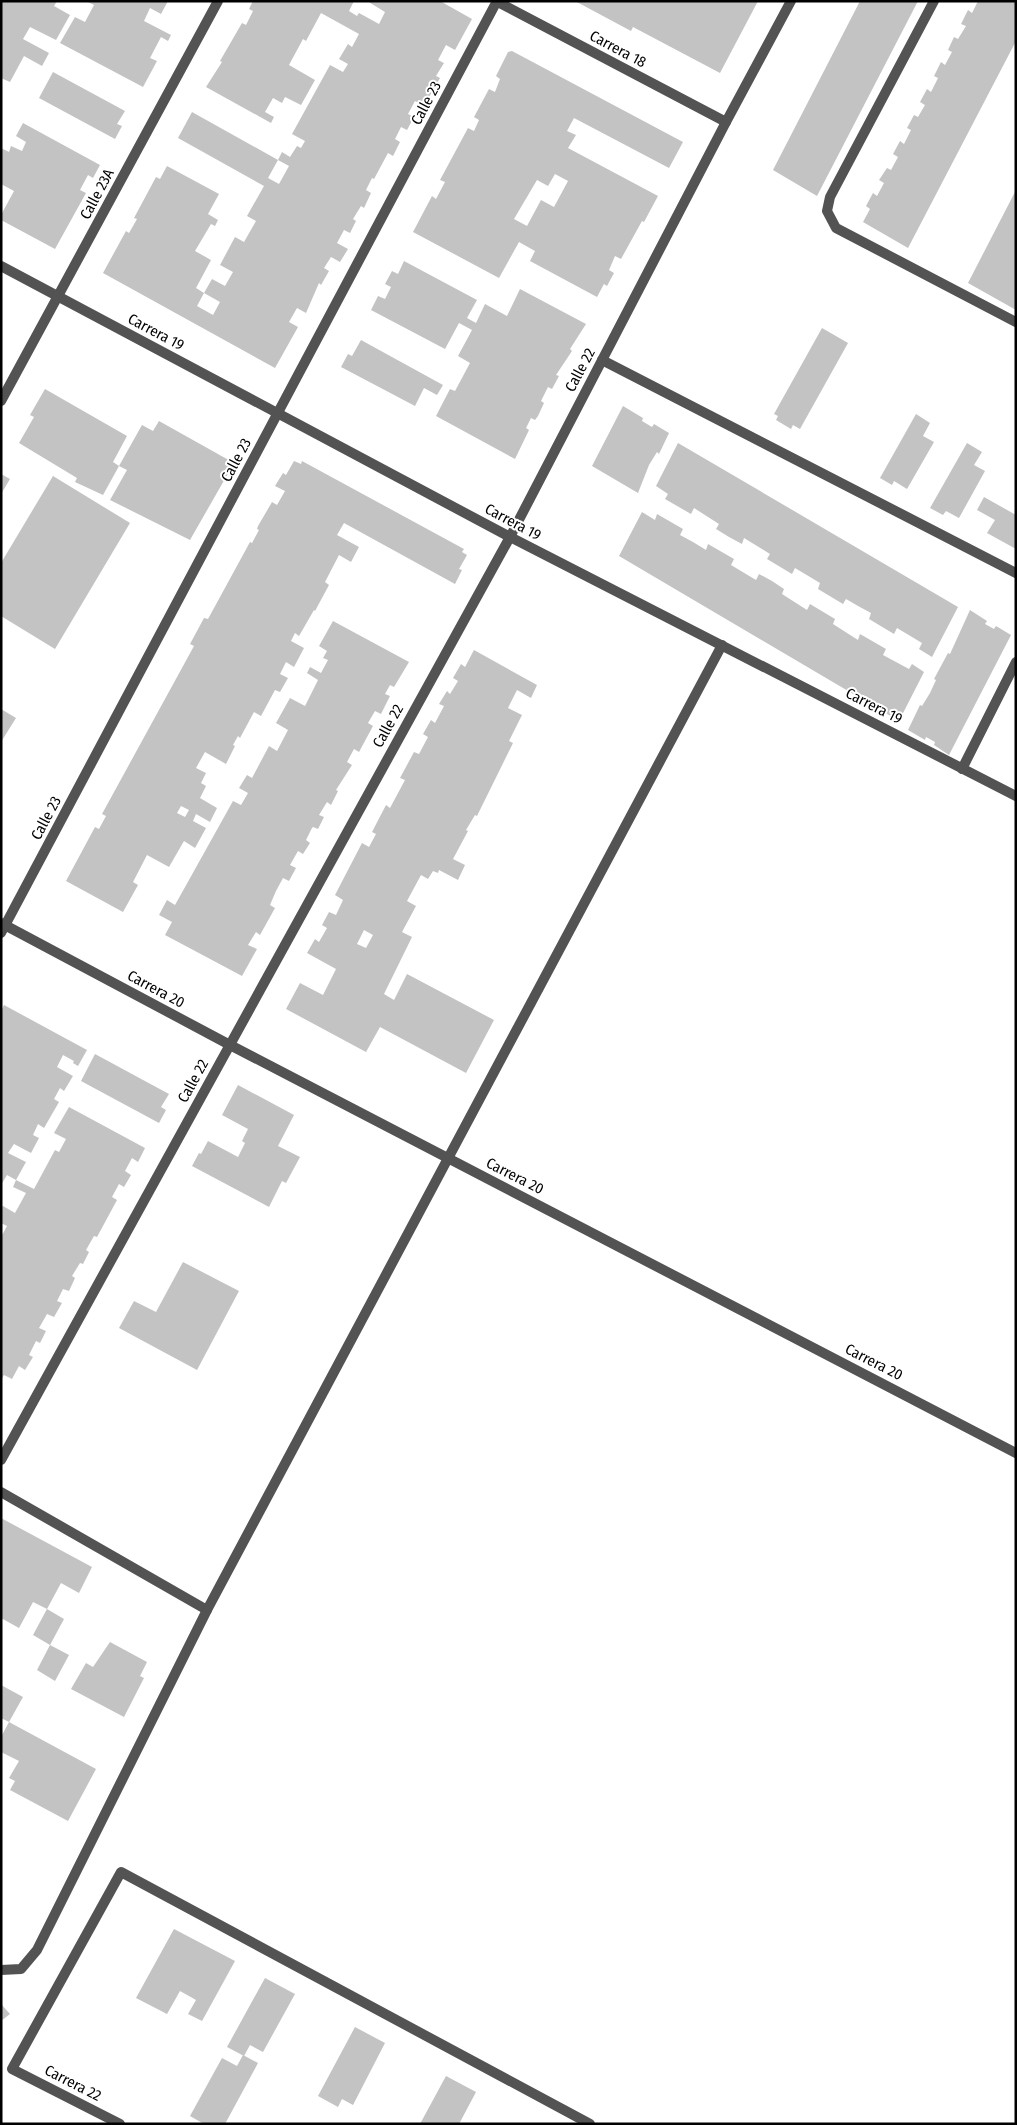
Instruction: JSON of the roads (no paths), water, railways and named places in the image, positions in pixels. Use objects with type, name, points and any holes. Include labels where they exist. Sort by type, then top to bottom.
[{"type":"street","name":"Calle 23A","points":[[1,401],[218,1]]},
{"type":"street","name":"Carrera 18","points":[[497,1],[726,122]]},
{"type":"street","name":"Calle 23","points":[[3,927],[497,1]]},
{"type":"street","name":"Calle 22","points":[[1,1460],[510,537],[726,122],[792,1]]},
{"type":"street","points":[[934,1],[830,197],[827,211],[836,228],[1016,322]]},
{"type":"street","name":"Carrera 19","points":[[1,266],[510,537],[1016,796]]},
{"type":"street","points":[[602,360],[1016,573]]},
{"type":"street","points":[[1,1970],[21,1969],[36,1950],[207,1610],[722,645]]},
{"type":"street","points":[[962,768],[1016,662]]},
{"type":"street","name":"Carrera 20","points":[[3,927],[1016,1452]]},
{"type":"street","points":[[1,1492],[207,1610]]},
{"type":"street","name":"Carrera 22","points":[[120,2124],[12,2069],[121,1872],[590,2124]]}]
